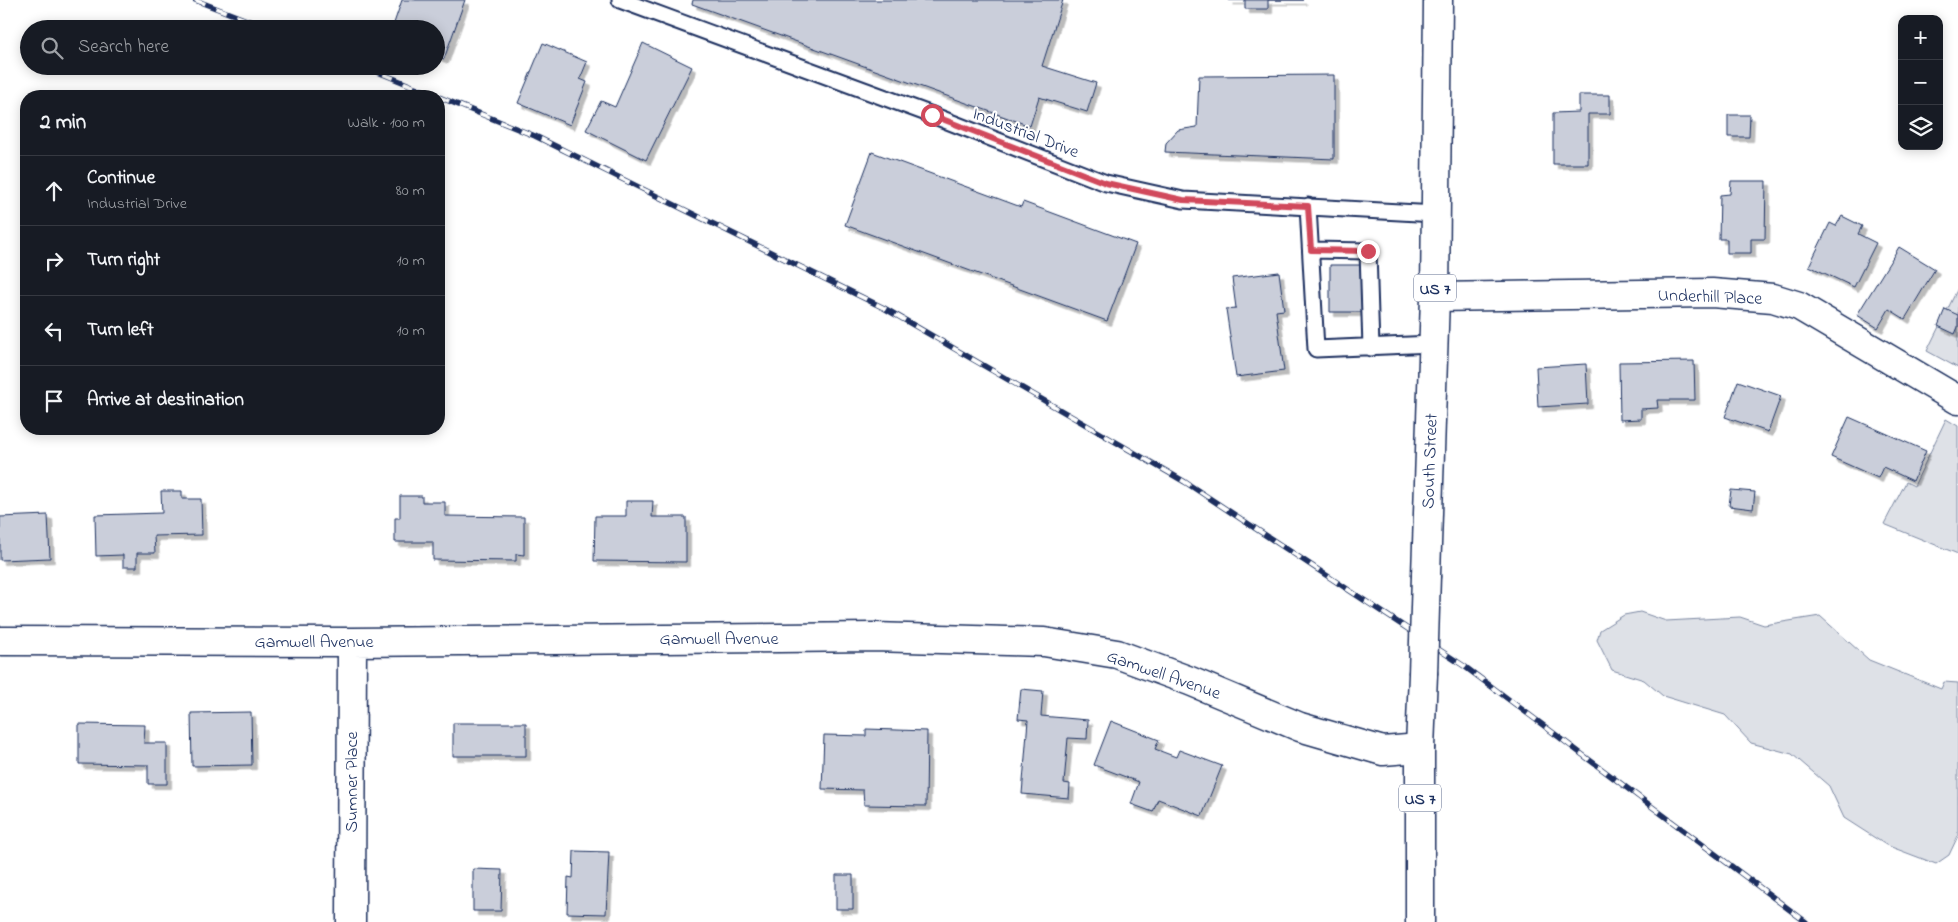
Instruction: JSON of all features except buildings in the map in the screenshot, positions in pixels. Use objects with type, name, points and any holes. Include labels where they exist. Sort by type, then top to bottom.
[{"type":"main road","name":"South Street","points":[[1420,922],[1420,748],[1435,297],[1438,0]]},
{"type":"main road","name":"Underhill Place","points":[[1435,297],[1712,293],[1774,298],[1799,306],[1958,400]]},
{"type":"main road","name":"Gamwell Avenue","points":[[0,641],[352,642],[864,637],[1044,642],[1117,654],[1190,680],[1310,730],[1383,751],[1420,748]]},
{"type":"main road","name":"Sumner Place","points":[[351,922],[352,642]]},
{"type":"lane","name":"Industrial Drive","points":[[620,0],[932,115],[1106,183],[1183,200],[1436,214]]},
{"type":"lane","points":[[1308,206],[1316,348],[1371,348],[1433,344]]},
{"type":"lane","points":[[1311,250],[1368,251],[1371,348]]},
{"type":"shaded area","points":[[1958,288],[1958,368],[1927,351]]},
{"type":"shaded area","points":[[1946,419],[1958,426],[1958,554],[1884,524],[1906,482],[1914,486]]},
{"type":"shaded area","points":[[1640,612],[1666,621],[1740,617],[1764,625],[1820,616],[1869,660],[1941,689],[1944,682],[1958,683],[1958,836],[1949,855],[1936,864],[1886,845],[1844,818],[1829,786],[1792,754],[1751,743],[1725,715],[1663,696],[1644,680],[1612,670],[1597,640],[1600,630],[1624,615]]},
{"type":"railway","points":[[195,0],[247,20]]},
{"type":"railway","points":[[385,75],[422,90]]},
{"type":"railway","points":[[445,99],[535,136],[884,308],[1185,482],[1464,666],[1806,922]]},
{"type":"route","points":[[932,115],[1106,183],[1183,200],[1308,206],[1311,250],[1368,251]]}]
